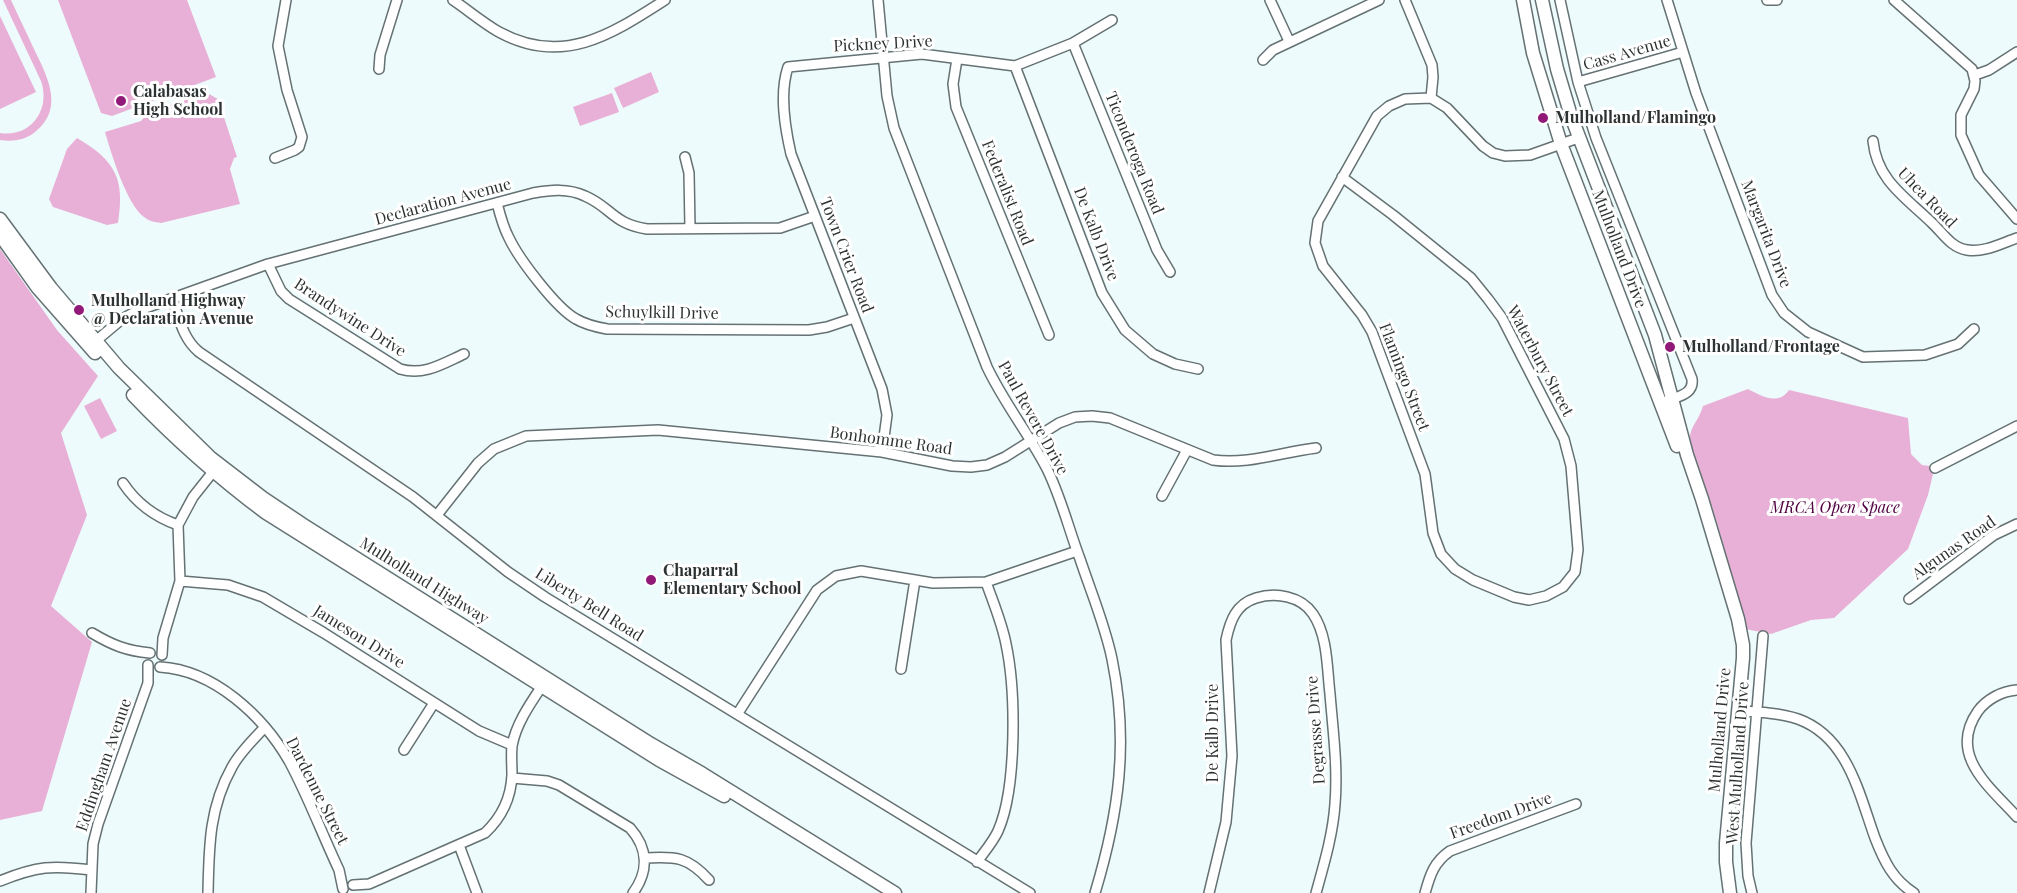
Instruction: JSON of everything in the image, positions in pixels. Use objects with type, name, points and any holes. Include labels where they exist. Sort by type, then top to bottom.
[{"type":"main road","name":"Mulholland Drive","points":[[1523,0],[1533,53],[1561,144],[1667,401]]},
{"type":"main road","name":"Mulholland Drive","points":[[1542,0],[1557,69],[1578,138],[1649,318],[1667,401],[1741,631],[1743,658],[1726,843],[1730,893]]},
{"type":"main road","name":"Mulholland Highway","points":[[0,219],[93,344],[159,422],[216,469],[544,682],[659,760],[714,790],[880,893]]},
{"type":"main road","name":"Mulholland Highway","points":[[0,235],[37,287],[93,344]]},
{"type":"main road","name":"Mulholland Highway","points":[[544,682],[895,893]]},
{"type":"street","points":[[275,158],[295,150],[302,143],[303,137],[287,90],[279,46],[286,0]]},
{"type":"street","points":[[379,69],[380,55],[397,0]]},
{"type":"street","points":[[453,0],[498,32],[520,42],[553,46],[589,42],[606,36],[665,0]]},
{"type":"street","name":"Paul Revere Drive","points":[[878,0],[887,96],[894,128],[987,367],[998,391],[1053,481],[1112,658],[1121,725],[1120,766],[1117,804],[1109,846],[1095,893]]},
{"type":"street","points":[[1270,0],[1289,41]]},
{"type":"street","points":[[1263,60],[1273,50],[1289,41],[1379,0]]},
{"type":"street","points":[[1405,0],[1432,65],[1431,98],[1446,108],[1483,146],[1493,153],[1518,157],[1578,138]]},
{"type":"street","points":[[1560,0],[1578,82],[1596,138],[1692,379],[1689,392],[1667,401]]},
{"type":"street","name":"Margarita Drive","points":[[1667,0],[1696,93],[1772,295],[1784,313],[1808,332],[1863,357],[1925,355],[1958,344],[1974,329]]},
{"type":"street","points":[[1767,0],[1777,0]]},
{"type":"street","points":[[1894,0],[1968,64],[1975,75],[1974,89],[1961,115],[1961,135],[1979,175],[2017,219]]},
{"type":"street","name":"Pickney Drive","points":[[788,67],[921,54],[1015,66],[1073,43],[1112,20]]},
{"type":"street","name":"Ticonderoga Road","points":[[1073,43],[1156,250],[1170,272]]},
{"type":"street","name":"Cass Avenue","points":[[1578,82],[1683,52]]},
{"type":"street","points":[[1975,75],[1989,70],[2017,52]]},
{"type":"street","name":"Federalist Road","points":[[957,59],[953,84],[956,107],[1049,335]]},
{"type":"street","name":"De Kalb Drive","points":[[1015,66],[1102,293],[1125,330],[1154,354],[1175,364],[1198,369]]},
{"type":"street","name":"Town Crier Road","points":[[788,67],[784,107],[791,154],[885,402],[887,415],[882,452]]},
{"type":"street","name":"Flamingo Street","points":[[1431,98],[1405,99],[1389,106],[1377,116],[1318,221],[1315,243],[1323,266],[1362,315],[1372,332],[1425,474],[1433,533],[1441,554],[1455,569],[1473,580],[1514,597],[1529,600],[1546,596],[1563,587]]},
{"type":"street","name":"Uhea Road","points":[[1873,141],[1876,160],[1880,168],[1901,196],[1933,224],[1950,243],[1964,249],[1976,250],[2017,238]]},
{"type":"street","points":[[686,157],[689,173],[690,228]]},
{"type":"street","name":"Waterbury Street","points":[[1342,177],[1393,215],[1471,279],[1502,318],[1564,439],[1571,466],[1578,550],[1575,572],[1563,587]]},
{"type":"street","name":"Declaration Avenue","points":[[93,344],[122,320],[137,311],[268,264],[544,191],[573,192],[587,197],[618,220],[632,227],[647,229],[780,228],[815,216]]},
{"type":"street","name":"Schuylkill Drive","points":[[497,203],[504,229],[518,253],[558,305],[574,318],[590,326],[809,330],[854,318]]},
{"type":"street","name":"Brandywine Drive","points":[[268,264],[281,291],[289,299],[400,369],[412,373],[426,371],[464,354]]},
{"type":"street","name":"Liberty Bell Road","points":[[172,298],[185,336],[191,346],[437,515],[508,572],[545,597],[1030,893]]},
{"type":"street","name":"Bonhomme Road","points":[[437,515],[478,463],[494,449],[526,436],[658,430],[882,452],[952,466],[971,467],[987,465],[1005,457],[1059,423],[1075,417],[1092,416],[1110,418],[1213,460],[1249,461],[1316,448]]},
{"type":"street","points":[[1935,468],[2017,426]]},
{"type":"street","points":[[1162,496],[1187,450]]},
{"type":"street","points":[[92,633],[107,642],[149,658],[153,668],[163,663],[163,638],[180,581],[178,525],[193,497],[216,469]]},
{"type":"street","points":[[123,483],[143,507],[159,518],[178,525]]},
{"type":"street","name":"Algunas Road","points":[[1909,599],[1994,535],[2017,524]]},
{"type":"street","points":[[738,713],[816,590],[836,576],[861,571],[933,583],[986,582],[1077,551]]},
{"type":"street","points":[[901,669],[915,580]]},
{"type":"street","name":"Jameson Drive","points":[[180,581],[228,585],[263,597],[479,731],[512,745]]},
{"type":"street","points":[[977,862],[997,833],[1004,812],[1012,755],[1010,673],[1006,643],[986,582]]},
{"type":"street","name":"De Kalb Drive","points":[[1209,893],[1226,822],[1232,756],[1226,640],[1230,622],[1238,609],[1253,599],[1270,594]]},
{"type":"street","name":"Degrasse Drive","points":[[1270,594],[1299,601],[1313,613],[1320,628],[1325,652],[1336,762],[1335,805],[1328,849],[1316,893]]},
{"type":"street","name":"West Mulholland Drive","points":[[1752,893],[1748,876],[1746,843],[1763,636]]},
{"type":"street","points":[[149,658],[163,638]]},
{"type":"street","points":[[149,658],[158,652],[163,656]]},
{"type":"street","name":"Dardenne Street","points":[[163,656],[177,668],[209,681],[233,697],[275,740],[289,762],[349,890]]},
{"type":"street","name":"Eddingham Avenue","points":[[148,683],[149,658]]},
{"type":"street","name":"Dardenne Street","points":[[159,667],[177,668]]},
{"type":"street","name":"Eddingham Avenue","points":[[91,893],[93,844],[98,824],[148,683],[159,667]]},
{"type":"street","points":[[349,890],[369,884],[459,845],[485,832],[494,824],[506,807],[512,778],[512,745],[520,722],[544,682]]},
{"type":"street","points":[[2017,690],[1998,695],[1979,709],[1968,731],[1967,746],[1970,760],[1977,773],[2017,817]]},
{"type":"street","points":[[404,750],[434,703]]},
{"type":"street","points":[[1739,711],[1799,719],[1818,729],[1835,745],[1849,766],[1882,857],[1893,875],[1914,893]]},
{"type":"street","points":[[208,893],[210,832],[217,798],[232,765],[264,728]]},
{"type":"street","points":[[512,778],[547,781],[558,785],[630,828],[637,835],[645,858],[644,874],[633,893]]},
{"type":"street","name":"Freedom Drive","points":[[1425,893],[1431,871],[1439,858],[1450,851],[1576,804]]},
{"type":"street","points":[[459,845],[477,893]]},
{"type":"street","points":[[645,858],[664,857],[681,860],[696,866],[709,880]]},
{"type":"street","points":[[0,881],[29,869],[44,867],[92,870]]},
{"type":"green space","points":[[3,0],[11,0],[43,68],[48,79],[51,102],[50,112],[44,123],[31,135],[14,140],[0,140],[0,133],[21,131],[29,126],[41,111],[43,91],[41,81]]},
{"type":"green space","points":[[58,0],[187,0],[216,77],[112,116],[101,113]]},
{"type":"green space","points":[[0,16],[36,92],[0,109]]},
{"type":"green space","points":[[651,72],[659,92],[623,108],[614,88]]},
{"type":"green space","points":[[207,93],[218,99],[237,157],[234,158],[230,169],[240,204],[161,223],[150,220],[138,211],[132,202],[115,165],[105,132],[141,121],[149,112]]},
{"type":"green space","points":[[612,93],[619,112],[580,126],[573,107]]},
{"type":"green space","points":[[77,138],[101,155],[115,173],[120,194],[118,223],[107,225],[53,207],[49,199],[67,149]]},
{"type":"green space","points":[[0,249],[57,330],[98,376],[61,433],[87,515],[51,606],[92,642],[42,811],[0,820]]},
{"type":"green space","name":"MRCA Open Space","points":[[1748,389],[1764,397],[1775,399],[1785,395],[1789,390],[1908,418],[1911,454],[1922,465],[1930,466],[1933,474],[1928,495],[1908,549],[1834,618],[1811,620],[1771,634],[1745,629],[1717,522],[1694,461],[1690,443],[1691,432],[1703,406]]},
{"type":"green space","points":[[100,398],[117,431],[101,439],[84,406]]},
{"type":"place","name":"Calabasas High School","points":[[121,101]]},
{"type":"place","name":"Mulholland/Flamingo","points":[[1543,118]]},
{"type":"place","name":"Mulholland Highway @ Declaration Avenue","points":[[79,310]]},
{"type":"place","name":"Mulholland/Frontage","points":[[1670,347]]},
{"type":"place","name":"Chaparral Elementary School","points":[[651,580]]}]
